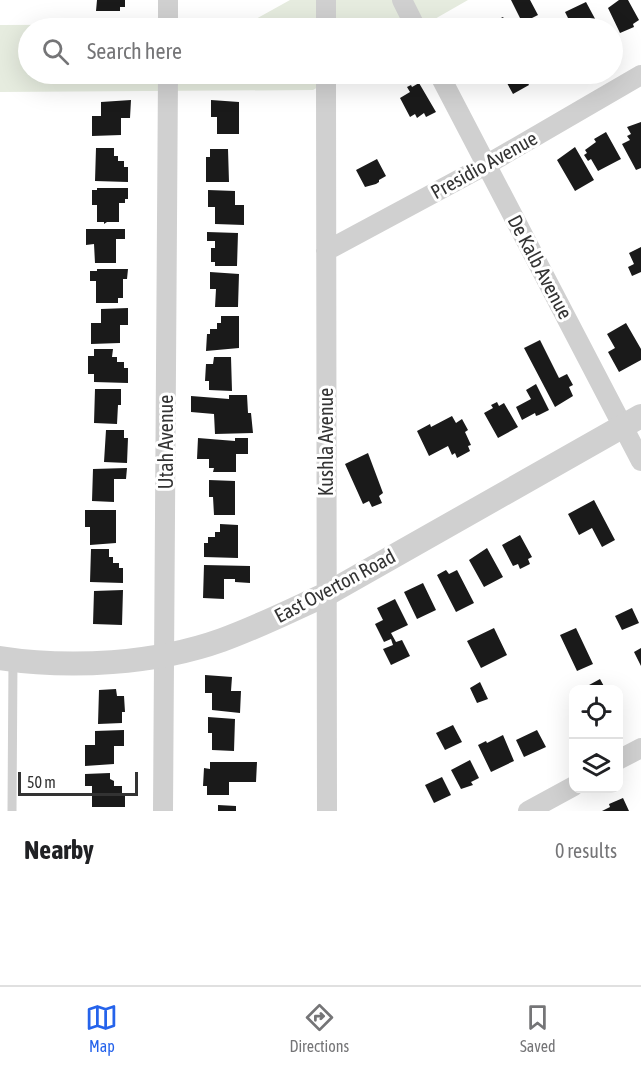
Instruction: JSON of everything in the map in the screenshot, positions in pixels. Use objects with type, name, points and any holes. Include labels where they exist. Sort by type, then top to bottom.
[{"type":"street","points":[[168,0],[168,18]]},
{"type":"street","points":[[326,0],[326,18]]},
{"type":"street","points":[[402,0],[411,18]]},
{"type":"street","name":"Presidio Avenue","points":[[326,252],[486,165],[641,75]]},
{"type":"street","name":"Utah Avenue","points":[[163,811],[168,84]]},
{"type":"street","name":"Kushla Avenue","points":[[326,84],[327,811]]},
{"type":"street","name":"De Kalb Avenue","points":[[444,84],[486,165],[632,421],[641,460]]},
{"type":"street","name":"East Overton Road","points":[[7,659],[69,663],[120,661],[164,655],[220,640],[327,594],[632,421]]},
{"type":"street","points":[[623,757],[641,747]]},
{"type":"street","points":[[528,811],[569,788]]},
{"type":"lane","points":[[7,659],[12,811]]},
{"type":"shaded area","points":[[290,0],[468,0],[436,18],[258,18]]},
{"type":"shaded area","points":[[0,25],[18,25],[18,84],[324,84],[313,90],[0,92]]},
{"type":"building","points":[[97,0],[125,0],[125,7],[120,7],[120,11],[96,11]]},
{"type":"building","points":[[511,0],[530,0],[538,15],[532,18],[520,18]]},
{"type":"building","points":[[619,0],[628,0],[639,20],[633,24],[634,27],[623,32],[623,18],[613,18],[608,8]]},
{"type":"building","points":[[586,2],[595,18],[568,18],[565,12]]},
{"type":"building","points":[[420,84],[436,112],[426,117],[424,113],[417,118],[415,114],[410,117],[400,98],[410,92],[407,87],[411,85],[412,87]]},
{"type":"building","points":[[508,84],[528,84],[529,85],[513,94]]},
{"type":"building","points":[[131,100],[130,118],[121,118],[121,135],[92,136],[92,116],[101,116],[101,102]]},
{"type":"building","points":[[211,100],[239,102],[239,134],[217,134],[217,117],[211,117]]},
{"type":"building","points":[[641,122],[641,168],[636,170],[622,144],[630,140],[627,136],[631,134],[627,127]]},
{"type":"building","points":[[606,132],[621,159],[598,171],[591,159],[588,161],[584,155],[587,153],[585,150],[596,142],[594,139]]},
{"type":"building","points":[[575,147],[594,180],[575,191],[557,160]]},
{"type":"building","points":[[96,148],[114,148],[114,156],[118,156],[118,161],[124,161],[124,167],[128,167],[128,182],[95,181]]},
{"type":"building","points":[[210,149],[228,149],[229,182],[206,182],[206,157],[210,157]]},
{"type":"building","points":[[377,159],[386,176],[376,184],[365,187],[356,170]]},
{"type":"building","points":[[97,188],[128,188],[128,199],[125,199],[125,203],[119,203],[119,222],[104,224],[104,222],[97,222],[97,205],[92,205],[92,190],[97,190]]},
{"type":"building","points":[[208,190],[235,191],[235,205],[244,205],[244,225],[215,224],[215,207],[208,207]]},
{"type":"building","points":[[86,229],[125,229],[125,239],[116,239],[116,263],[95,263],[94,244],[86,245]]},
{"type":"building","points":[[207,232],[238,233],[237,266],[215,266],[215,262],[211,262],[211,248],[215,248],[215,241],[207,241]]},
{"type":"building","points":[[641,247],[641,272],[632,276],[628,267],[634,264],[629,253]]},
{"type":"building","points":[[97,269],[128,269],[127,279],[123,279],[123,298],[118,298],[118,303],[96,303],[96,281],[90,281],[90,271],[97,271]]},
{"type":"building","points":[[210,272],[239,274],[238,307],[215,307],[216,289],[210,289]]},
{"type":"building","points":[[128,308],[128,325],[120,325],[120,343],[91,344],[91,323],[101,323],[101,309]]},
{"type":"building","points":[[221,316],[239,316],[239,348],[206,351],[207,334],[210,334],[210,329],[217,329],[217,323],[221,323]]},
{"type":"building","points":[[626,323],[641,349],[641,360],[619,372],[608,352],[615,348],[607,334]]},
{"type":"building","points":[[540,340],[559,378],[567,374],[573,385],[569,387],[573,396],[555,407],[524,348]]},
{"type":"building","points":[[94,349],[113,349],[112,357],[117,357],[117,362],[124,362],[124,368],[128,368],[128,383],[94,382],[94,374],[88,374],[88,356],[94,356]]},
{"type":"building","points":[[214,357],[231,357],[232,391],[209,390],[209,381],[205,381],[206,364],[213,364]]},
{"type":"building","points":[[536,384],[549,410],[536,416],[535,413],[522,420],[516,407],[531,399],[526,390]]},
{"type":"building","points":[[95,389],[121,389],[121,405],[118,405],[117,424],[94,423]]},
{"type":"building","points":[[229,395],[247,395],[248,413],[251,413],[253,433],[215,434],[214,414],[191,412],[191,396],[229,399]]},
{"type":"building","points":[[497,402],[499,406],[504,403],[518,427],[498,438],[484,413],[493,408],[491,405]]},
{"type":"building","points":[[452,416],[456,423],[462,419],[468,430],[465,432],[471,445],[468,446],[470,451],[457,458],[455,453],[452,455],[448,446],[429,456],[417,431],[430,424],[431,427]]},
{"type":"building","points":[[106,430],[124,430],[124,438],[128,438],[127,463],[104,462]]},
{"type":"building","points":[[198,438],[235,441],[235,438],[248,438],[248,454],[236,454],[236,472],[213,472],[214,468],[209,468],[209,459],[197,459]]},
{"type":"building","points":[[368,453],[383,493],[379,496],[382,503],[372,507],[369,501],[363,504],[345,464]]},
{"type":"building","points":[[127,468],[126,479],[114,479],[114,502],[92,501],[93,469]]},
{"type":"building","points":[[209,480],[235,481],[235,515],[214,515],[213,497],[209,497]]},
{"type":"building","points":[[594,500],[615,540],[602,547],[592,528],[579,535],[568,514]]},
{"type":"building","points":[[85,510],[116,510],[116,543],[90,545],[90,527],[85,527]]},
{"type":"building","points":[[220,524],[238,525],[238,558],[204,557],[204,543],[208,543],[208,537],[215,537],[215,532],[220,532]]},
{"type":"building","points":[[520,535],[532,557],[528,559],[530,564],[520,569],[518,564],[513,566],[502,545]]},
{"type":"building","points":[[487,548],[503,577],[484,587],[469,560]]},
{"type":"building","points":[[91,549],[109,549],[109,557],[113,557],[113,563],[119,563],[119,568],[123,568],[123,583],[90,582]]},
{"type":"building","points":[[204,565],[250,566],[250,583],[224,579],[224,599],[203,598]]},
{"type":"building","points":[[446,570],[449,574],[457,570],[474,603],[456,612],[437,575]]},
{"type":"building","points":[[423,583],[436,610],[417,619],[404,592]]},
{"type":"building","points":[[123,590],[122,625],[93,624],[94,591]]},
{"type":"building","points":[[395,599],[408,625],[391,633],[396,642],[402,640],[410,656],[391,665],[383,649],[393,645],[391,639],[384,642],[375,624],[383,620],[377,608]]},
{"type":"building","points":[[632,608],[639,623],[622,630],[615,616]]},
{"type":"building","points":[[494,628],[507,655],[481,668],[467,641]]},
{"type":"building","points":[[576,628],[593,664],[577,671],[560,635]]},
{"type":"building","points":[[641,648],[641,666],[634,652]]},
{"type":"building","points":[[205,675],[232,677],[231,691],[241,691],[240,713],[212,710],[212,693],[205,693]]},
{"type":"building","points":[[600,679],[603,685],[589,685]]},
{"type":"building","points":[[480,682],[488,699],[477,703],[470,688]]},
{"type":"building","points":[[116,689],[117,696],[124,696],[125,712],[122,712],[122,723],[98,724],[99,690]]},
{"type":"building","points":[[208,717],[235,719],[234,751],[212,750],[212,733],[208,733]]},
{"type":"building","points":[[453,725],[462,742],[445,750],[436,733]]},
{"type":"building","points":[[124,730],[124,746],[114,746],[114,764],[85,766],[85,745],[95,745],[95,731]]},
{"type":"building","points":[[537,730],[546,747],[524,757],[516,740]]},
{"type":"building","points":[[503,735],[514,761],[491,772],[478,745]]},
{"type":"building","points":[[470,760],[479,778],[471,782],[473,785],[461,789],[451,770]]},
{"type":"building","points":[[210,762],[257,762],[256,782],[229,782],[229,795],[207,795],[207,786],[203,786],[204,768],[210,769]]},
{"type":"building","points":[[110,773],[114,786],[122,786],[122,793],[125,793],[125,807],[92,807],[92,786],[85,786],[85,774]]},
{"type":"building","points":[[442,777],[451,795],[434,803],[425,785]]},
{"type":"building","points":[[623,798],[629,811],[602,811],[610,807],[609,804]]},
{"type":"building","points":[[218,805],[236,806],[236,811],[218,811]]}]
